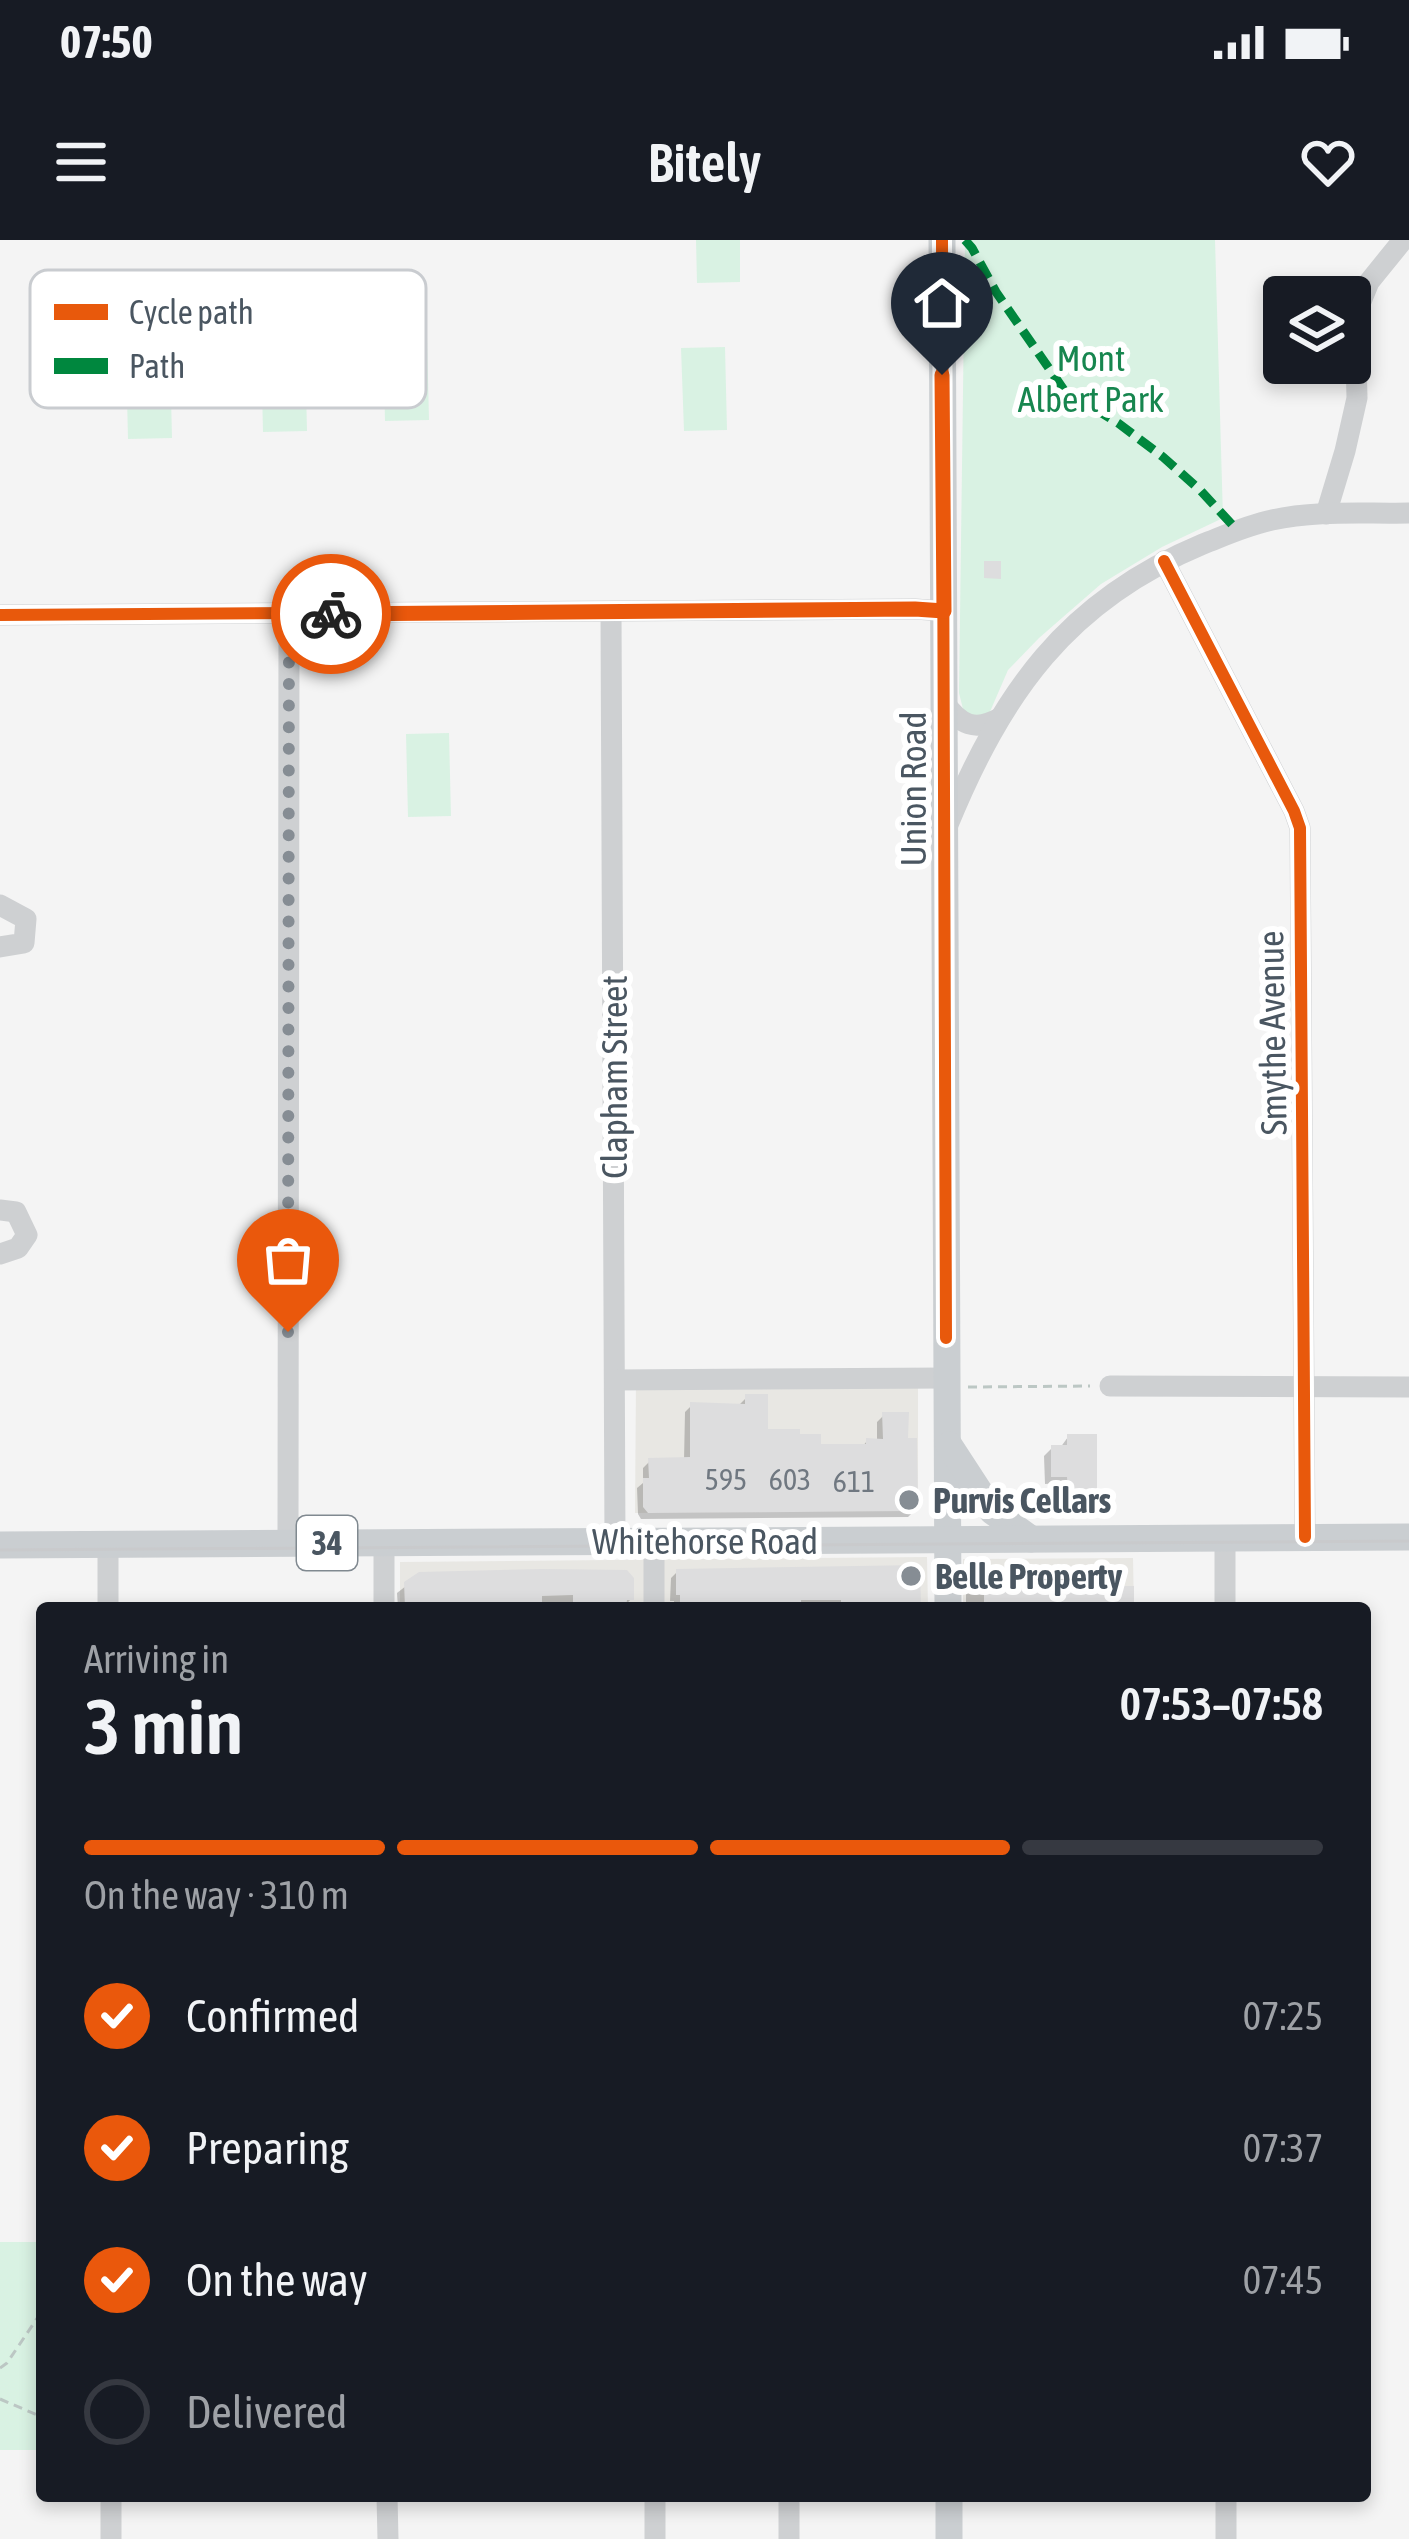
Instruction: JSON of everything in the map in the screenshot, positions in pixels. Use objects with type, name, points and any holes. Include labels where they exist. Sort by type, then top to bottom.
[{"type":"main road","name":"Union Road","points":[[942,240],[948,1602]]},
{"type":"main road","points":[[947,1442],[992,1511],[1031,1539]]},
{"type":"main road","name":"Whitehorse Road","points":[[0,1545],[1409,1537]]},
{"type":"main road","points":[[949,2502],[949,2539]]},
{"type":"street","points":[[1326,514],[1357,398],[1355,316],[1369,282],[1403,240]]},
{"type":"street","points":[[943,838],[969,774],[1001,718],[1051,646],[1102,599],[1164,561],[1274,519],[1409,513]]},
{"type":"street","name":"Smythe Avenue","points":[[1164,561],[1300,828],[1305,1538]]},
{"type":"street","points":[[0,615],[944,611]]},
{"type":"street","name":"Clapham Street","points":[[611,613],[615,1542]]},
{"type":"street","points":[[288,1544],[289,614]]},
{"type":"street","points":[[944,702],[953,716],[970,725],[984,727],[1001,718]]},
{"type":"street","points":[[0,905],[26,920],[24,943],[0,947]]},
{"type":"street","points":[[0,1210],[16,1213],[27,1235],[19,1248],[0,1253]]},
{"type":"street","points":[[615,1381],[947,1383]]},
{"type":"street","points":[[1110,1386],[1409,1387]]},
{"type":"street","points":[[1225,1538],[1225,1602]]},
{"type":"street","points":[[654,1541],[654,1602]]},
{"type":"street","points":[[384,1543],[384,1602]]},
{"type":"street","points":[[108,1545],[108,1602]]},
{"type":"street","points":[[111,2502],[111,2539]]},
{"type":"street","points":[[387,2502],[388,2539]]},
{"type":"street","points":[[655,2502],[655,2539]]},
{"type":"street","points":[[789,2502],[789,2539]]},
{"type":"street","points":[[1226,2502],[1226,2539]]},
{"type":"path","points":[[947,1383],[1110,1386]]},
{"type":"path","points":[[0,2368],[36,2320]]},
{"type":"path","points":[[0,2399],[36,2414]]},
{"type":"shaded area","points":[[918,1373],[918,1511],[635,1513],[636,1378]]},
{"type":"shaded area","points":[[927,1557],[928,1602],[400,1602],[400,1562]]},
{"type":"shaded area","points":[[1133,1558],[1134,1602],[963,1602],[963,1559]]},
{"type":"green space","points":[[696,240],[740,240],[740,282],[697,283]]},
{"type":"green space","name":"Mont Albert Park","points":[[965,240],[1215,240],[1223,518],[1101,584],[1008,670],[989,714],[965,717],[959,693]]},
{"type":"green space","points":[[426,337],[429,420],[385,421],[385,408],[426,408]]},
{"type":"green space","points":[[725,347],[727,430],[684,431],[681,348]]},
{"type":"green space","points":[[127,408],[171,408],[172,438],[128,439]]},
{"type":"green space","points":[[262,408],[306,408],[307,431],[263,432]]},
{"type":"green space","points":[[449,733],[451,816],[408,817],[406,734]]},
{"type":"green space","points":[[0,2242],[36,2242],[36,2450],[0,2450]]},
{"type":"building","points":[[984,561],[1001,561],[1001,579],[984,578]]},
{"type":"building","points":[[745,1394],[768,1394],[768,1429],[821,1434],[821,1444],[866,1444],[866,1438],[883,1439],[882,1412],[909,1412],[908,1438],[917,1438],[918,1511],[648,1513],[643,1507],[643,1478],[649,1478],[648,1458],[690,1457],[690,1402],[745,1404]]},
{"type":"building","points":[[1067,1434],[1097,1434],[1097,1490],[1068,1491],[1067,1477],[1051,1477],[1051,1445],[1067,1445]]},
{"type":"building","points":[[920,1565],[921,1602],[680,1602],[676,1569]]},
{"type":"building","points":[[1098,1566],[1098,1586],[1134,1586],[1134,1602],[984,1602],[984,1595],[974,1594],[974,1567]]},
{"type":"building","points":[[627,1570],[634,1578],[634,1600],[573,1602],[573,1595],[542,1596],[542,1602],[405,1602],[404,1582],[419,1572]]},
{"type":"tram line","points":[[0,1550],[1409,1541]]},
{"type":"marked path","points":[[965,240],[1064,390],[1163,457],[1237,530]]},
{"type":"cycle path","points":[[942,240],[946,1338]]},
{"type":"cycle path","points":[[1164,561],[1300,828],[1305,1537]]},
{"type":"cycle path","points":[[0,615],[943,611]]},
{"type":"way so far","points":[[288,1332],[289,614],[331,614]]},
{"type":"place","name":"Purvis Cellars","points":[[909,1500]]},
{"type":"place","name":"Belle Property","points":[[911,1576]]},
{"type":"route","points":[[331,614],[944,611],[942,375]]}]
